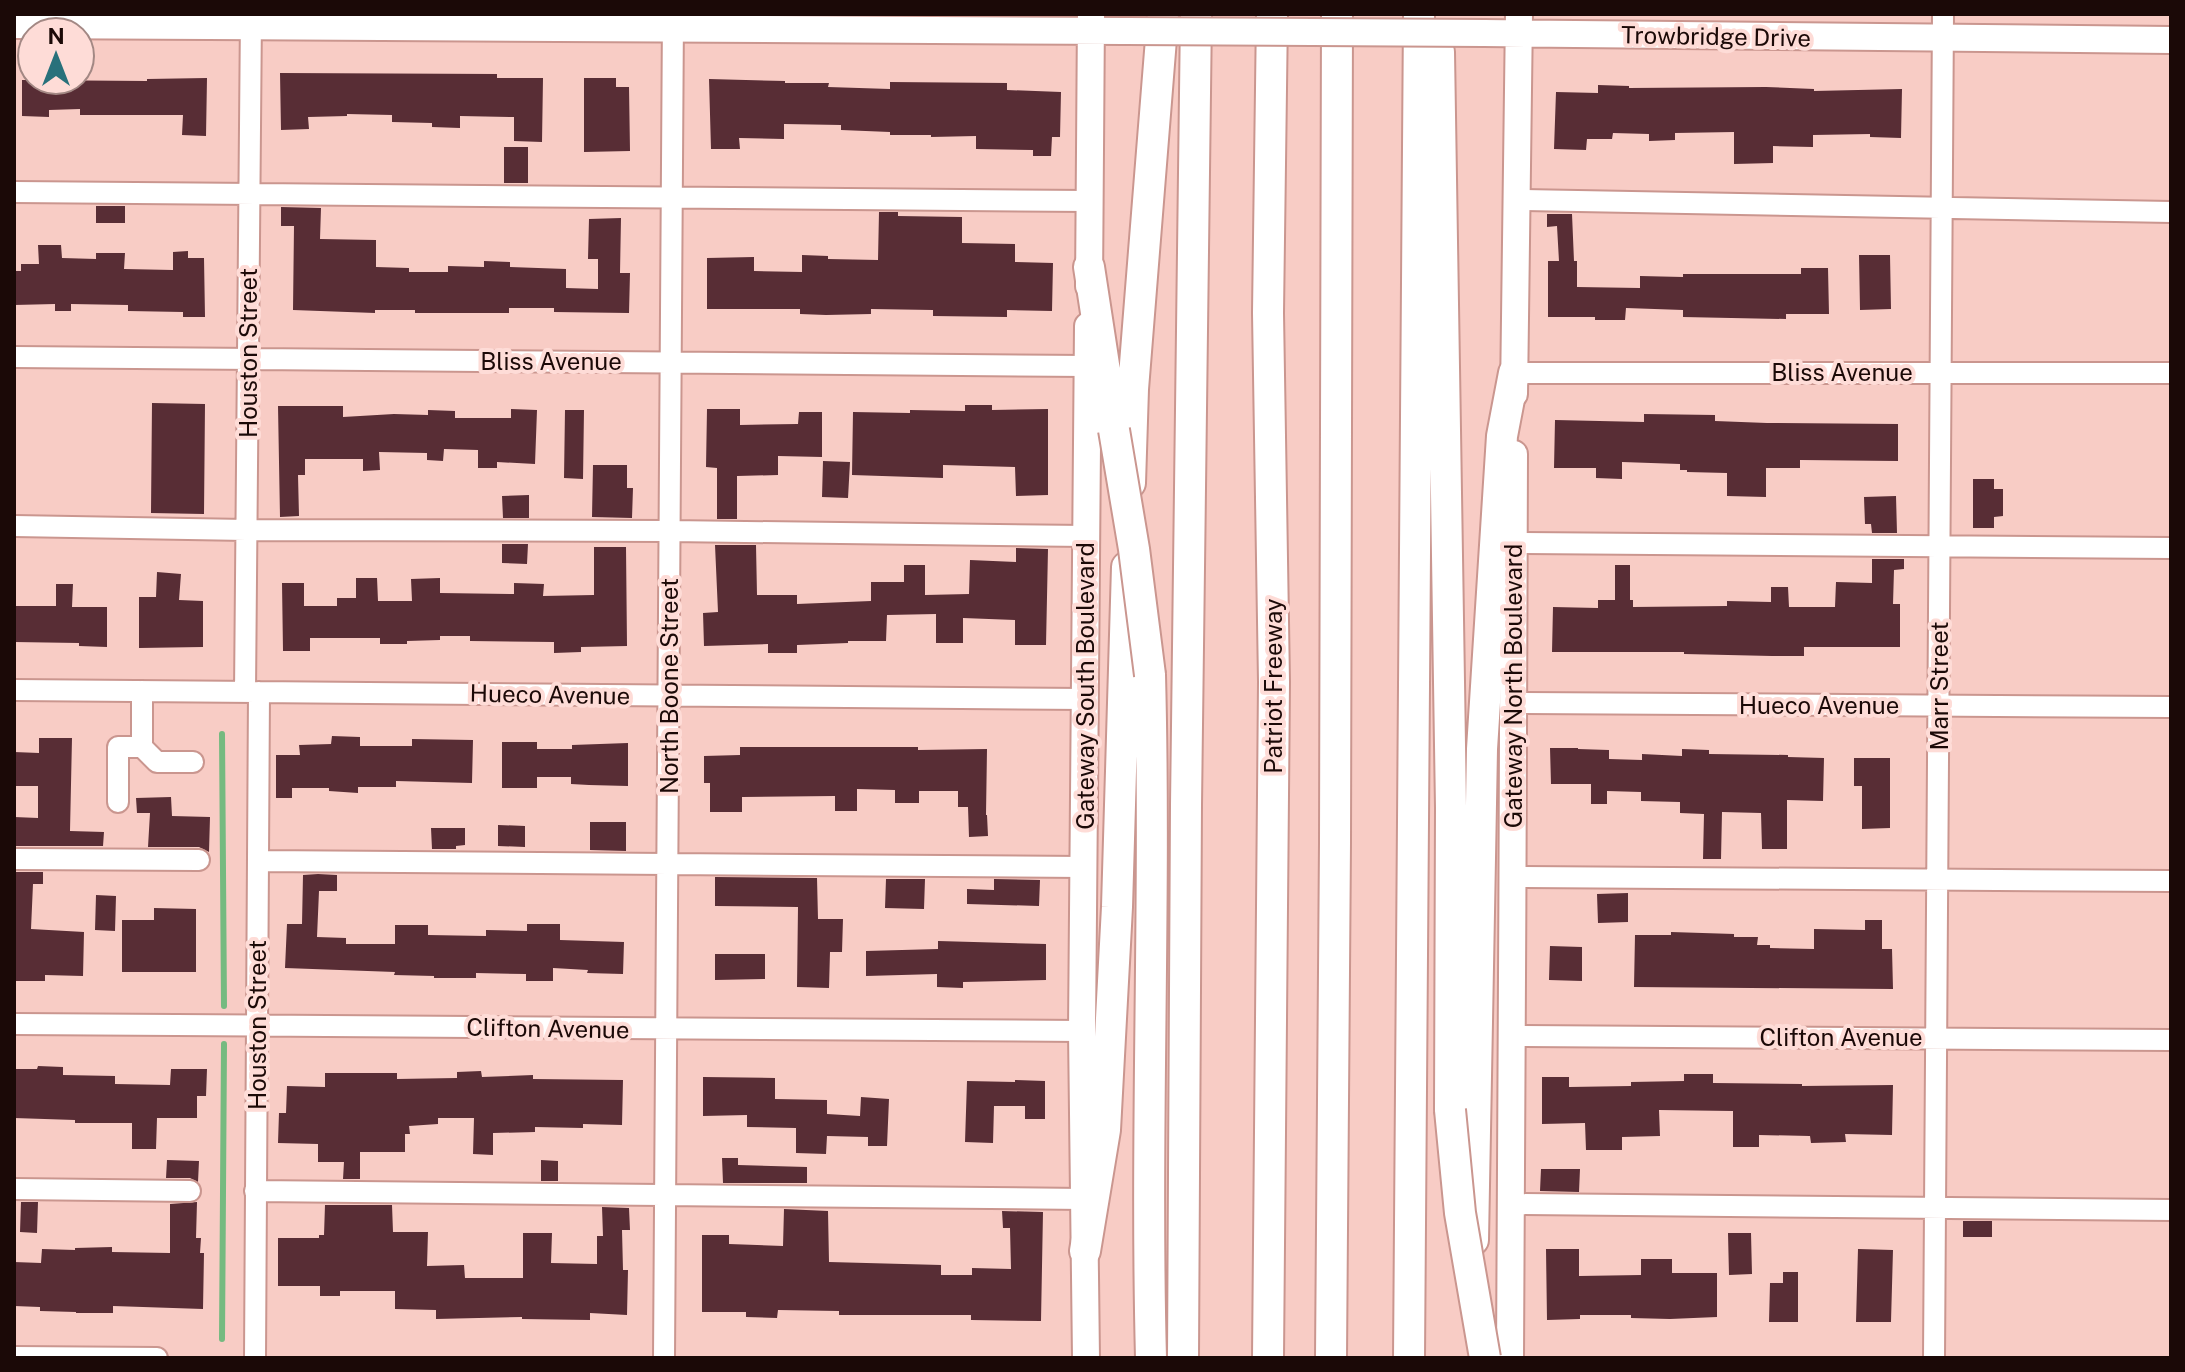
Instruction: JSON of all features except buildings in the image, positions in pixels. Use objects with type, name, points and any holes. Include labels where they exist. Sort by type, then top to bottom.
[{"type":"highway","points":[[1085,1251],[1105,1130],[1117,907],[1133,389],[1163,14]]},
{"type":"highway","points":[[1183,1358],[1196,14]]},
{"type":"highway","name":"Patriot Freeway","points":[[1268,1358],[1274,682],[1268,313],[1272,14]]},
{"type":"highway","points":[[1331,1358],[1337,14]]},
{"type":"highway","points":[[1336,241],[1353,191],[1354,14]]},
{"type":"highway","points":[[1409,1358],[1419,14]]},
{"type":"highway","points":[[1438,14],[1451,808],[1450,1110],[1460,1213],[1485,1358]]},
{"type":"highway","points":[[1089,267],[1134,549],[1150,675],[1151,1358]]},
{"type":"highway","points":[[1471,1358],[1482,749],[1502,436],[1514,373]]},
{"type":"main road","name":"Trowbridge Drive","points":[[14,25],[250,20],[1091,22],[1126,31],[1484,33],[1519,24],[1942,26],[2171,40]]},
{"type":"main road","name":"Gateway South Boulevard","points":[[1086,1358],[1082,1031],[1091,22]]},
{"type":"main road","name":"Gateway North Boulevard","points":[[1510,1358],[1514,373],[1519,24]]},
{"type":"street","name":"Houston Street","points":[[250,20],[246,530],[258,861],[255,1358]]},
{"type":"street","name":"North Boone Street","points":[[664,1358],[673,22]]},
{"type":"street","name":"Marr Street","points":[[1934,1358],[1942,26]]},
{"type":"street","points":[[14,192],[1089,201]]},
{"type":"street","points":[[1518,200],[2171,212]]},
{"type":"street","name":"Bliss Avenue","points":[[14,357],[1088,366]]},
{"type":"street","name":"Bliss Avenue","points":[[1514,373],[2171,373]]},
{"type":"street","points":[[14,526],[1087,536]]},
{"type":"street","points":[[1514,543],[2171,548]]},
{"type":"street","name":"Hueco Avenue","points":[[14,690],[1086,699]]},
{"type":"street","points":[[142,691],[142,747],[157,762],[193,762]]},
{"type":"street","name":"Hueco Avenue","points":[[1514,703],[2171,707]]},
{"type":"street","points":[[118,802],[118,747],[142,747]]},
{"type":"street","points":[[14,859],[199,860]]},
{"type":"street","points":[[258,861],[1084,867]]},
{"type":"street","points":[[1512,877],[2171,881]]},
{"type":"street","name":"Clifton Avenue","points":[[14,1024],[1082,1031]]},
{"type":"street","name":"Clifton Avenue","points":[[1510,1036],[2171,1040]]},
{"type":"street","points":[[14,1189],[190,1191]]},
{"type":"street","points":[[255,1191],[1084,1199]]},
{"type":"street","points":[[1511,1204],[2171,1210]]},
{"type":"street","points":[[14,1357],[157,1358]]},
{"type":"waterway","points":[[222,734],[224,1006]]},
{"type":"waterway","points":[[222,1339],[224,1044]]}]
